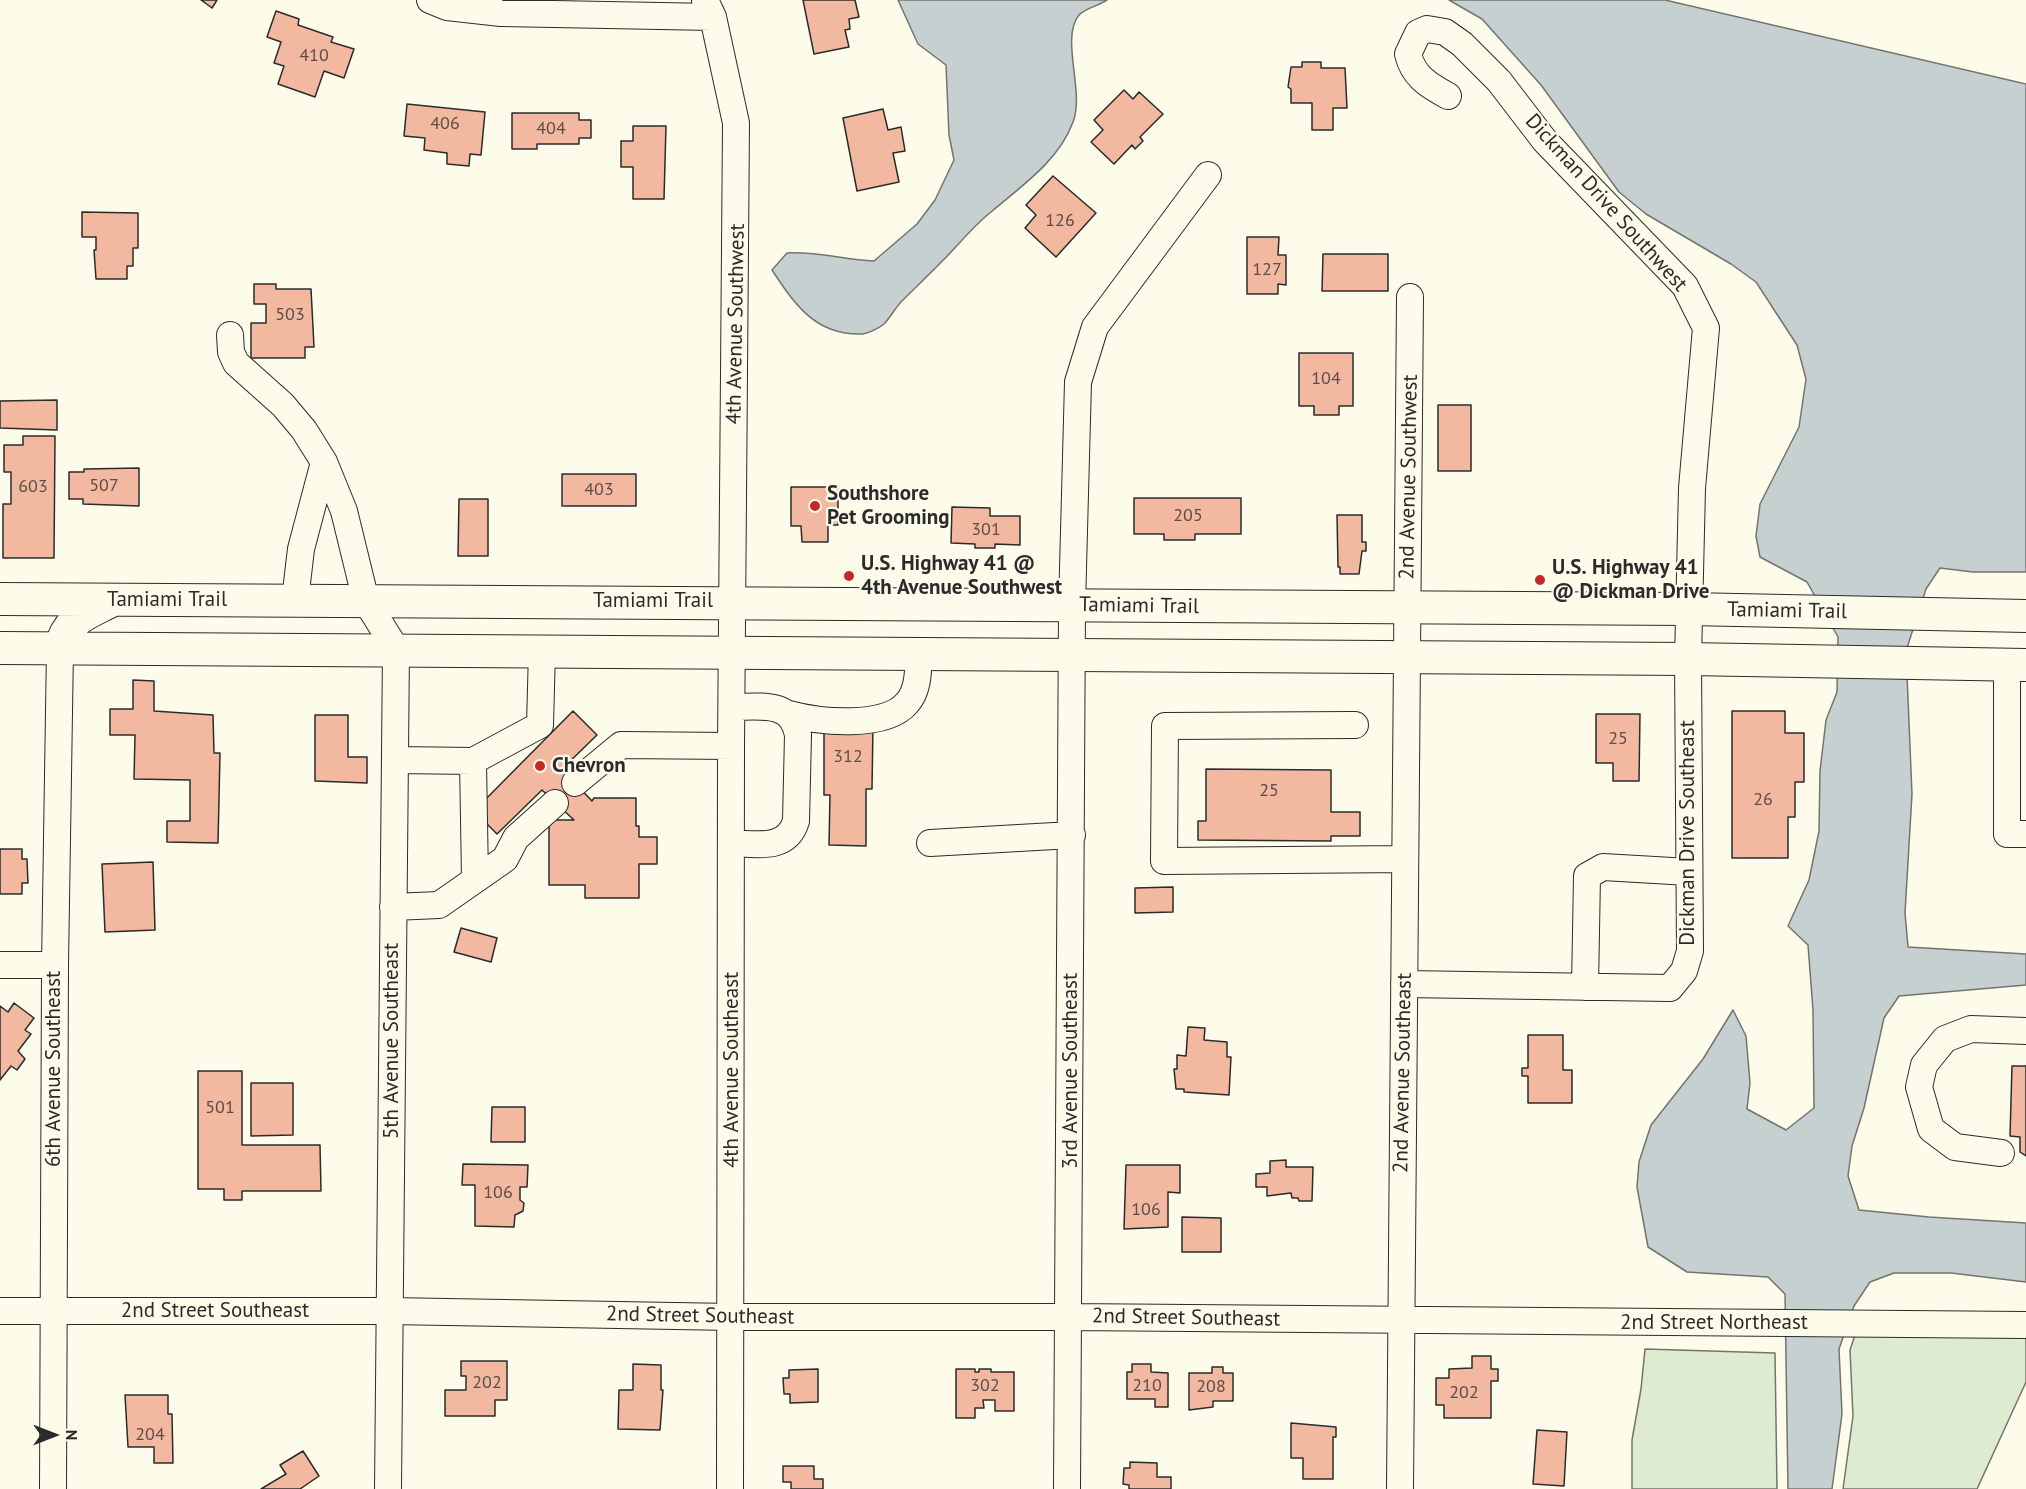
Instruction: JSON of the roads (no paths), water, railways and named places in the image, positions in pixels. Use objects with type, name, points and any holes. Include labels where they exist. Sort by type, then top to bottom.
[{"type":"main road","name":"Tamiami Trail","points":[[0,598],[732,601],[1407,609],[1689,609],[2026,616]]},
{"type":"main road","points":[[60,649],[64,631],[76,621],[113,599]]},
{"type":"main road","points":[[0,648],[1407,656],[2017,665]]},
{"type":"street","points":[[430,0],[447,7],[501,13],[709,8]]},
{"type":"street","name":"4th Avenue Southwest","points":[[709,8],[736,123],[732,652]]},
{"type":"street","name":"Dickman Drive Southwest","points":[[1448,96],[1426,84],[1411,68],[1408,54],[1413,41],[1419,33],[1427,29],[1445,32],[1486,66],[1545,141],[1685,286],[1706,328],[1692,488],[1688,659]]},
{"type":"street","name":"3rd Avenue Southeast","points":[[1067,1489],[1070,1317],[1072,606],[1078,382],[1095,327],[1208,175]]},
{"type":"street","name":"2nd Avenue Southwest","points":[[1407,656],[1410,297]]},
{"type":"street","points":[[230,335],[231,352],[236,363],[283,405],[304,430],[324,462],[344,511],[366,601],[396,649]]},
{"type":"street","points":[[295,600],[301,549],[324,462]]},
{"type":"street","name":"6th Avenue Southeast","points":[[53,1489],[55,964],[60,649]]},
{"type":"street","name":"5th Avenue Southeast","points":[[388,1489],[396,649]]},
{"type":"street","points":[[395,760],[473,760],[540,726],[542,651]]},
{"type":"street","name":"4th Avenue Southeast","points":[[730,1489],[732,652]]},
{"type":"street","points":[[732,707],[767,707],[789,714],[828,721],[878,718],[897,712],[908,703],[914,691],[919,653]]},
{"type":"street","name":"2nd Avenue Southeast","points":[[1400,1489],[1407,656]]},
{"type":"street","name":"Dickman Drive Southeast","points":[[1404,984],[1670,988],[1684,971],[1690,951],[1688,659]]},
{"type":"street","points":[[2017,665],[2007,834],[2026,834]]},
{"type":"street","points":[[731,843],[772,843],[783,840],[792,833],[796,820],[798,735],[796,724],[789,714]]},
{"type":"street","points":[[1355,725],[1165,726],[1164,861],[1406,859]]},
{"type":"street","points":[[575,783],[621,745],[731,746]]},
{"type":"street","points":[[473,760],[475,879]]},
{"type":"street","points":[[393,907],[439,905],[505,859],[516,838],[555,803]]},
{"type":"street","points":[[930,843],[1072,835]]},
{"type":"street","points":[[1585,987],[1587,876],[1603,867],[1689,872]]},
{"type":"street","points":[[0,965],[55,964]]},
{"type":"street","points":[[2001,1153],[1955,1147],[1931,1129],[1918,1087],[1924,1065],[1945,1039],[1971,1029],[2026,1030]]},
{"type":"street","name":"2nd Street Southeast","points":[[0,1311],[390,1311],[732,1317],[1401,1320]]},
{"type":"street","name":"2nd Street Northeast","points":[[1401,1320],[2026,1325]]},
{"type":"place","name":"Southshore Pet Grooming","points":[[815,506]]},
{"type":"place","name":"U.S. Highway 41 @ 4th Avenue Southwest","points":[[849,576]]},
{"type":"place","name":"U.S. Highway 41 @ Dickman Drive","points":[[1540,580]]},
{"type":"place","name":"Chevron","points":[[540,766]]}]
